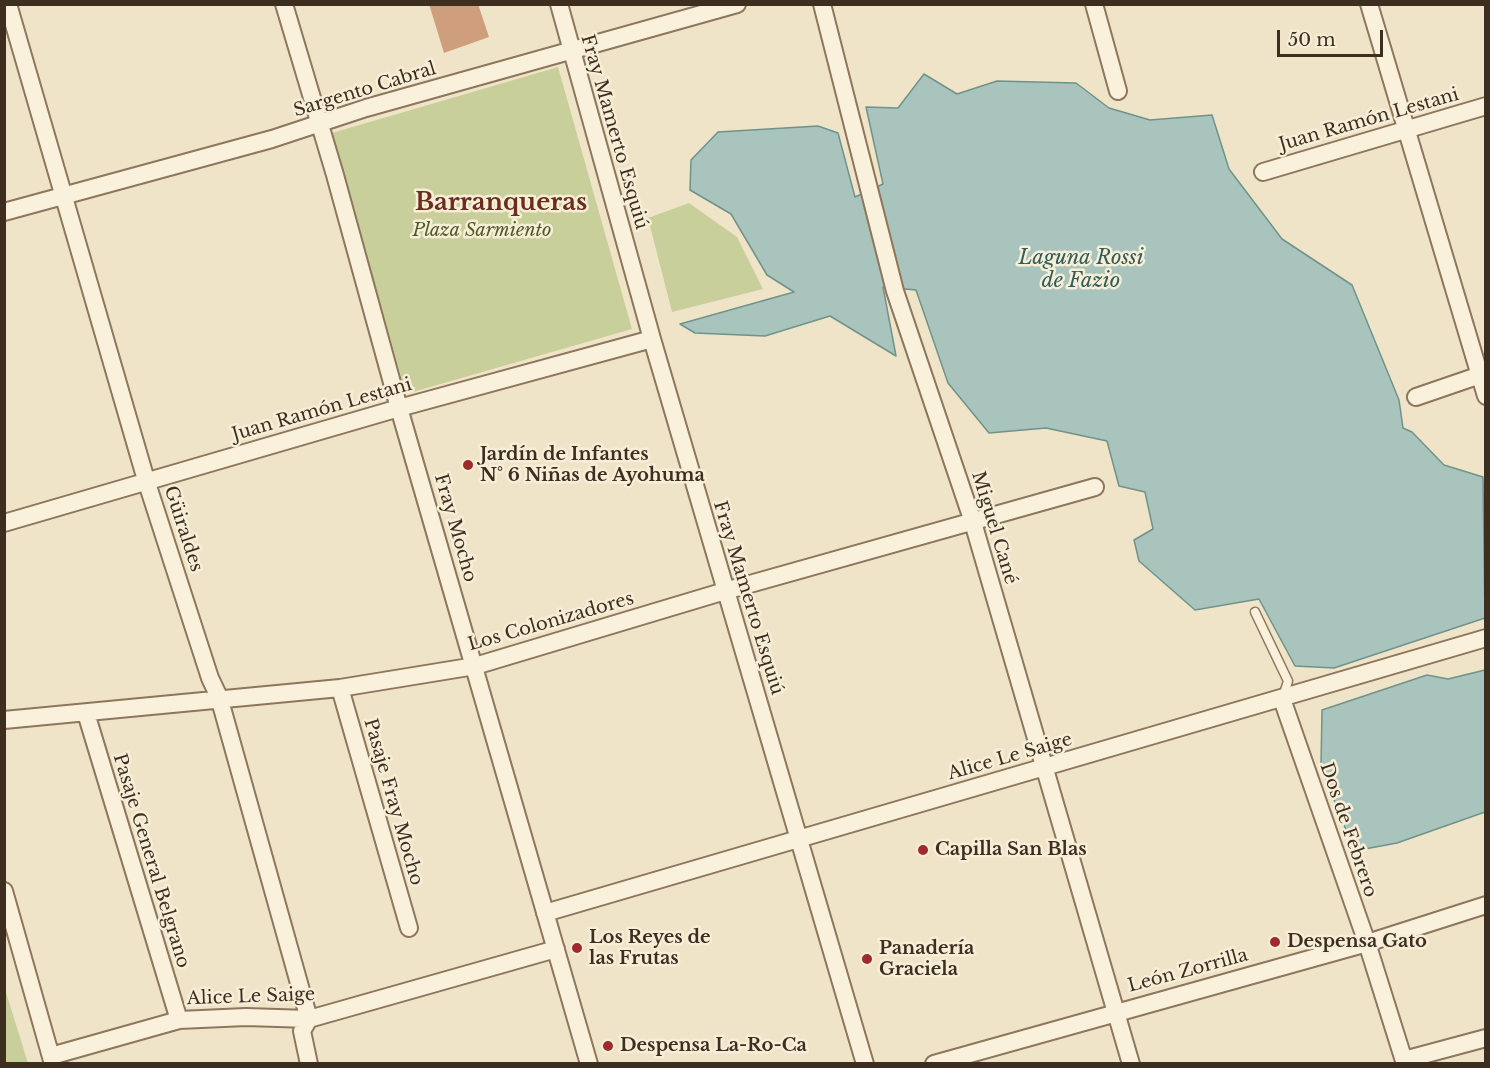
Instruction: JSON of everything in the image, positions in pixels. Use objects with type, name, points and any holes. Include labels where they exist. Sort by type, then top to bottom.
[{"type":"street","name":"Güiraldes","points":[[8,4],[65,194],[146,480],[210,678],[219,697],[309,1018],[302,1031],[309,1064]]},
{"type":"street","name":"Fray Mocho","points":[[284,4],[589,1064]]},
{"type":"street","name":"Fray Mamerto Esquiú","points":[[559,4],[652,339],[865,1064]]},
{"type":"street","name":"Sargento Cabral","points":[[4,212],[272,139],[319,123],[737,4]]},
{"type":"street","name":"Miguel Cané","points":[[822,4],[896,291],[972,519],[1047,767],[1131,1064]]},
{"type":"street","points":[[1094,4],[1118,91]]},
{"type":"street","points":[[1369,4],[1483,374],[1485,396]]},
{"type":"street","name":"Juan Ramón Lestani","points":[[1263,172],[1485,106]]},
{"type":"street","name":"Juan Ramón Lestani","points":[[4,523],[399,408],[652,339]]},
{"type":"street","points":[[1416,397],[1483,374]]},
{"type":"street","name":"Los Colonizadores","points":[[4,720],[219,697],[340,688],[475,666],[972,519],[1095,487]]},
{"type":"street","name":"Alice Le Saige","points":[[545,913],[1485,638]]},
{"type":"street","name":"Pasaje Fray Mocho","points":[[340,688],[409,928]]},
{"type":"street","name":"Dos de Febrero","points":[[1282,699],[1367,943],[1405,1062]]},
{"type":"street","name":"Pasaje General Belgrano","points":[[86,713],[178,1020]]},
{"type":"street","points":[[4,891],[52,1060]]},
{"type":"street","name":"León Zorrilla","points":[[934,1064],[1116,1011],[1367,943],[1485,905]]},
{"type":"street","name":"Alice Le Saige","points":[[52,1060],[178,1020],[246,1017],[309,1018],[556,949]]},
{"type":"street","points":[[1405,1062],[1485,1038]]},
{"type":"lane","name":"Dos de Febrero","points":[[1255,612],[1288,681],[1282,699]]},
{"type":"green space","name":"Plaza Sarmiento","points":[[558,67],[632,329],[406,394],[332,133]]},
{"type":"green space","points":[[689,203],[737,237],[763,289],[672,312],[648,218]]},
{"type":"green space","points":[[5,989],[28,1063],[5,1063]]},
{"type":"water","name":"Laguna Rossi de Fazio","points":[[924,74],[957,94],[997,81],[1076,83],[1109,108],[1150,120],[1212,115],[1229,169],[1282,239],[1352,285],[1399,400],[1403,428],[1412,432],[1444,465],[1483,477],[1485,618],[1334,668],[1295,666],[1259,599],[1195,610],[1139,561],[1134,540],[1153,529],[1145,492],[1119,486],[1107,441],[1046,428],[989,433],[948,383],[916,290],[883,287],[896,356],[830,316],[765,336],[695,333],[680,324],[794,292],[767,275],[731,214],[690,190],[691,160],[718,132],[818,126],[838,133],[855,197],[883,184],[866,107],[898,108]]},
{"type":"water","points":[[1485,670],[1485,812],[1397,843],[1354,851],[1321,766],[1322,710],[1427,675],[1448,679]]},
{"type":"building","points":[[429,4],[478,4],[489,37],[444,53]]},
{"type":"place","name":"Jardín de Infantes N° 6 Niñas de Ayohuma","points":[[468,465]]},
{"type":"place","name":"Capilla San Blas","points":[[923,850]]},
{"type":"place","name":"Despensa Gato","points":[[1275,942]]},
{"type":"place","name":"Los Reyes de las Frutas","points":[[577,948]]},
{"type":"place","name":"Panadería Graciela","points":[[867,959]]},
{"type":"place","name":"Despensa La-Ro-Ca","points":[[608,1046]]},
{"type":"district","name":"Barranqueras","points":[[501,203]]}]
